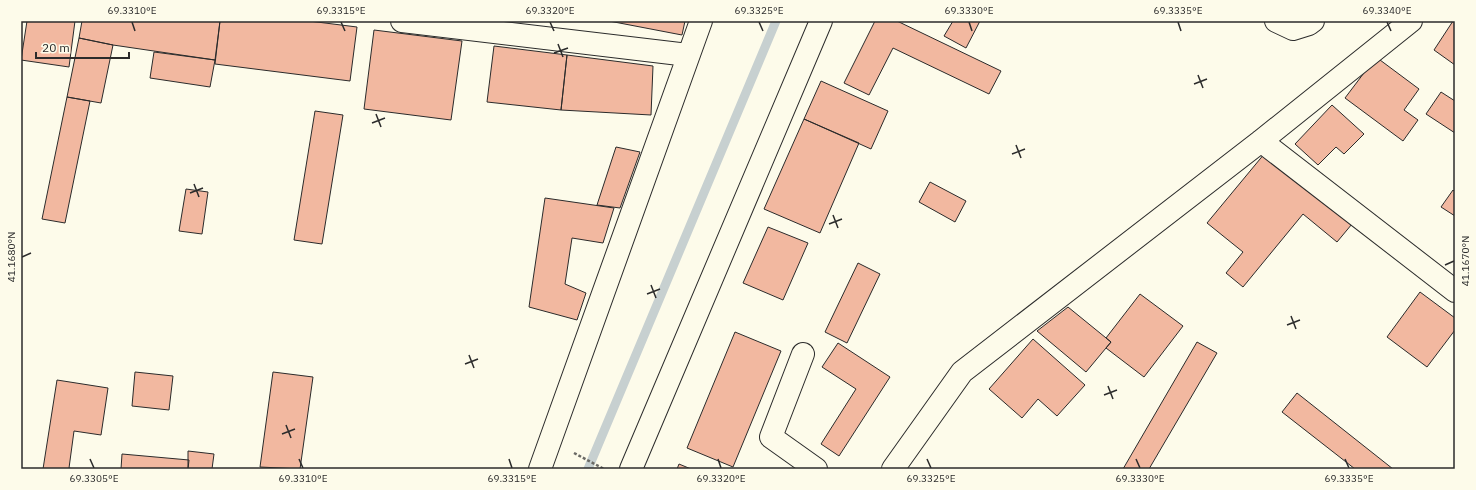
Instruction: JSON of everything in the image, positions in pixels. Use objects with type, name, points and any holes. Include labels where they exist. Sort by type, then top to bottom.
[{"type":"street","points":[[402,21],[688,55]]},
{"type":"street","points":[[540,469],[700,21]]},
{"type":"street","points":[[631,469],[821,21]]},
{"type":"street","points":[[1276,21],[1293,29],[1309,24],[1313,21]]},
{"type":"street","points":[[893,469],[962,372],[1261,141],[1411,21]]},
{"type":"street","points":[[1261,141],[1455,291]]},
{"type":"street","points":[[803,354],[771,438],[816,469]]},
{"type":"path","points":[[550,441],[604,469]]},
{"type":"building","points":[[27,21],[75,21],[69,67],[21,60]]},
{"type":"building","points":[[82,21],[220,21],[215,60],[113,45],[79,38]]},
{"type":"building","points":[[220,21],[309,21],[357,27],[350,81],[215,64]]},
{"type":"building","points":[[609,21],[685,21],[682,35]]},
{"type":"building","points":[[875,21],[897,21],[1001,71],[989,94],[893,48],[869,95],[844,83]]},
{"type":"building","points":[[953,21],[980,21],[966,48],[944,36]]},
{"type":"building","points":[[1453,21],[1455,21],[1455,65],[1434,50]]},
{"type":"building","points":[[374,30],[462,41],[451,120],[364,109]]},
{"type":"building","points":[[79,38],[113,45],[101,103],[67,97]]},
{"type":"building","points":[[494,46],[567,55],[561,110],[487,102]]},
{"type":"building","points":[[154,52],[215,60],[210,87],[150,78]]},
{"type":"building","points":[[567,55],[653,66],[651,115],[561,110]]},
{"type":"building","points":[[1376,57],[1419,89],[1404,110],[1418,120],[1403,141],[1345,98]]},
{"type":"building","points":[[821,81],[888,111],[871,149],[804,119]]},
{"type":"building","points":[[1441,92],[1455,101],[1455,133],[1426,114]]},
{"type":"building","points":[[67,97],[90,101],[65,223],[42,219]]},
{"type":"building","points":[[1332,105],[1364,134],[1344,154],[1336,147],[1318,165],[1295,144]]},
{"type":"building","points":[[315,111],[343,115],[322,244],[294,240]]},
{"type":"building","points":[[804,119],[859,143],[820,233],[764,209]]},
{"type":"building","points":[[616,147],[640,152],[620,208],[597,205]]},
{"type":"building","points":[[1265,153],[1352,224],[1337,242],[1303,214],[1243,287],[1226,273],[1243,252],[1207,223]]},
{"type":"building","points":[[930,182],[966,201],[955,222],[919,202]]},
{"type":"building","points":[[186,189],[208,192],[202,234],[179,231]]},
{"type":"building","points":[[1453,190],[1455,192],[1455,216],[1441,207]]},
{"type":"building","points":[[545,198],[614,208],[603,243],[572,238],[565,284],[586,293],[577,320],[529,307]]},
{"type":"building","points":[[768,227],[808,243],[783,300],[743,283]]},
{"type":"building","points":[[858,263],[880,274],[847,343],[825,332]]},
{"type":"building","points":[[1420,292],[1455,318],[1455,330],[1427,367],[1387,337]]},
{"type":"building","points":[[1140,294],[1183,326],[1144,377],[1106,348],[1111,342],[1106,338]]},
{"type":"building","points":[[1068,307],[1111,342],[1086,372],[1037,331]]},
{"type":"building","points":[[735,332],[781,351],[733,467],[687,448]]},
{"type":"building","points":[[1033,339],[1085,385],[1057,416],[1038,399],[1022,418],[989,389]]},
{"type":"building","points":[[1197,342],[1217,353],[1149,469],[1123,469]]},
{"type":"building","points":[[838,343],[890,377],[839,456],[821,444],[856,389],[822,367]]},
{"type":"building","points":[[135,372],[173,376],[169,410],[132,406]]},
{"type":"building","points":[[273,372],[313,377],[300,469],[260,467]]},
{"type":"building","points":[[57,380],[108,388],[101,435],[74,431],[69,468],[73,469],[43,469]]},
{"type":"building","points":[[1297,393],[1393,469],[1355,469],[1282,412]]},
{"type":"building","points":[[188,451],[214,454],[212,469],[188,469]]},
{"type":"building","points":[[122,454],[189,460],[188,469],[121,469]]},
{"type":"building","points":[[679,464],[691,469],[677,469]]},
{"type":"waterway","points":[[588,469],[776,21]]}]
